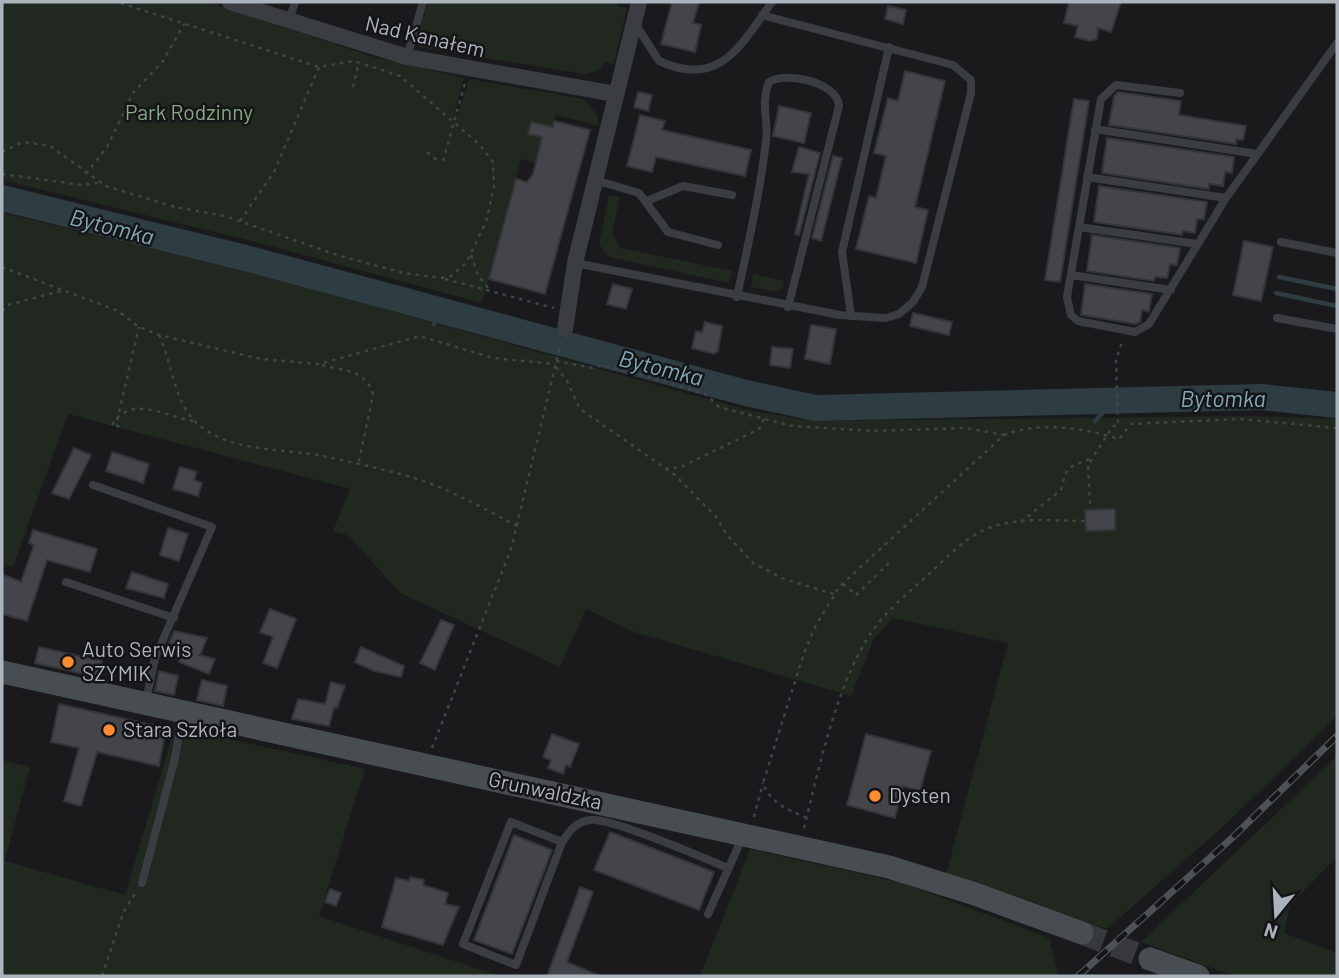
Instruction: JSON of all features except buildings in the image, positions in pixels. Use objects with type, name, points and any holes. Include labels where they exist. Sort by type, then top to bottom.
[{"type":"street","name":"Nad Kanałem","points":[[230,2],[407,57],[615,94]]},
{"type":"street","points":[[565,329],[575,263],[639,2]]},
{"type":"street","name":"Grunwaldzka","points":[[2,672],[799,846],[932,879],[1082,933]]},
{"type":"street","points":[[1150,959],[1198,976]]},
{"type":"lane","points":[[289,21],[295,2]]},
{"type":"lane","points":[[407,57],[422,2]]},
{"type":"lane","points":[[634,21],[659,61],[691,71],[707,70],[723,63],[738,49],[772,2]]},
{"type":"lane","points":[[575,263],[788,307],[851,316],[886,318],[899,314],[913,302],[922,287],[971,93],[971,80],[953,65],[762,15]]},
{"type":"lane","points":[[1180,93],[1116,85],[1101,99],[1067,297],[1071,315],[1088,324],[1124,330],[1143,329],[1171,290],[1226,198],[1337,43]]},
{"type":"lane","points":[[851,316],[842,251],[890,47]]},
{"type":"lane","points":[[737,297],[762,174],[767,135],[763,103],[769,82],[786,77],[833,90],[839,96],[839,106],[788,307]]},
{"type":"lane","points":[[1095,129],[1257,154]]},
{"type":"lane","points":[[1087,177],[1226,198]]},
{"type":"lane","points":[[595,180],[628,188],[648,201],[668,232],[718,244]]},
{"type":"lane","points":[[648,201],[683,186],[732,195]]},
{"type":"lane","points":[[1079,227],[1198,244]]},
{"type":"lane","points":[[1281,242],[1337,253]]},
{"type":"lane","points":[[1071,275],[1171,290]]},
{"type":"lane","points":[[1277,318],[1337,330]]},
{"type":"lane","points":[[93,485],[212,527],[155,658],[146,704]]},
{"type":"lane","points":[[66,582],[174,618]]},
{"type":"lane","points":[[142,883],[174,762],[184,712]]},
{"type":"lane","points":[[562,842],[510,822],[463,944],[516,965],[562,842],[573,826],[591,819],[613,824],[728,868]]},
{"type":"lane","points":[[708,914],[744,834]]},
{"type":"path","points":[[117,2],[319,67],[359,62],[400,76],[487,152],[495,173],[486,222],[471,255],[459,271],[442,278]]},
{"type":"path","points":[[86,174],[107,147],[133,93],[163,61],[184,24]]},
{"type":"path","points":[[353,87],[359,62]]},
{"type":"path","points":[[240,221],[274,172],[319,67]]},
{"type":"path","points":[[427,152],[442,162],[469,70]]},
{"type":"path","points":[[2,152],[23,142],[40,143],[58,150],[99,183],[160,204],[240,221],[358,261],[422,277],[442,278],[568,311]]},
{"type":"path","points":[[2,174],[82,185],[99,183]]},
{"type":"path","points":[[471,255],[478,275],[491,291]]},
{"type":"path","points":[[2,267],[118,311],[139,327],[159,335],[261,359],[319,364],[365,377],[371,385],[373,395],[358,465]]},
{"type":"path","points":[[2,312],[8,305],[61,291]]},
{"type":"path","points":[[119,427],[116,425],[122,390],[139,327]]},
{"type":"path","points":[[1090,504],[1088,465],[1113,426],[1118,426],[1117,354],[1124,330]]},
{"type":"path","points":[[159,335],[170,359],[178,394],[194,421]]},
{"type":"path","points":[[319,364],[420,336],[493,358],[555,362],[593,368],[602,365],[706,396],[719,407],[792,426],[828,430],[966,428],[1004,435]]},
{"type":"path","points":[[555,362],[585,414],[665,468],[716,517],[727,535],[753,563],[785,579],[834,594]]},
{"type":"path","points":[[427,765],[518,527],[555,362]]},
{"type":"path","points":[[112,425],[120,414],[134,408],[194,421],[220,436],[242,444],[411,477],[454,494],[518,527]]},
{"type":"path","points":[[665,468],[681,467],[755,431],[760,428],[764,418]]},
{"type":"path","points":[[744,834],[754,818],[804,653],[834,594],[842,583],[1004,435],[1021,429],[1062,428],[1119,439],[1131,424],[1217,420],[1274,421],[1337,428]]},
{"type":"path","points":[[1021,522],[1061,491],[1063,474],[1068,467],[1092,458]]},
{"type":"path","points":[[799,846],[832,724],[870,634],[885,615],[957,547],[993,526],[1021,522],[1084,521]]},
{"type":"path","points":[[842,583],[856,595],[889,563]]},
{"type":"path","points":[[763,783],[768,795],[778,804],[807,818]]},
{"type":"path","points":[[102,976],[124,911],[142,883]]},
{"type":"green space","name":"Park Rodzinny","points":[[2,2],[208,2],[374,57],[464,78],[455,111],[458,114],[469,79],[584,99],[597,115],[599,126],[556,115],[546,151],[539,149],[535,163],[521,159],[482,303],[263,244],[2,180]]},
{"type":"green space","points":[[428,2],[618,2],[618,6],[627,8],[614,64],[606,62],[597,71],[584,74],[418,47],[416,41]]},
{"type":"green space","points":[[609,195],[620,197],[612,234],[621,248],[732,271],[729,283],[609,257],[599,244]]},
{"type":"green space","points":[[2,213],[251,272],[743,409],[811,421],[1253,416],[1337,419],[1337,716],[1226,824],[1107,929],[946,874],[1008,643],[893,618],[874,639],[851,696],[634,632],[586,609],[560,667],[400,593],[349,536],[333,531],[350,489],[68,414],[13,567],[2,564]]},
{"type":"green space","points":[[753,274],[784,281],[782,288],[776,292],[751,287]]},
{"type":"green space","points":[[175,727],[365,769],[319,916],[500,976],[2,976],[2,760],[30,767],[5,861],[125,895]]},
{"type":"green space","points":[[1337,756],[1337,857],[1290,905],[1284,933],[1337,953],[1337,976],[1234,976],[1141,942]]},
{"type":"green space","points":[[750,849],[903,883],[1049,938],[1058,974],[700,976]]},
{"type":"waterway","name":"Bytomka","points":[[2,198],[257,261],[746,393],[815,408],[1261,397],[1337,405]]},
{"type":"waterway","points":[[1279,277],[1337,289]]},
{"type":"waterway","points":[[1276,293],[1337,306]]},
{"type":"waterway","points":[[434,324],[438,310]]},
{"type":"waterway","points":[[1095,421],[1112,402]]},
{"type":"tunnel","points":[[1082,933],[1150,959]]},
{"type":"railway","points":[[1078,976],[1232,838],[1337,736]]},
{"type":"place","name":"Auto Serwis SZYMIK","points":[[68,662]]},
{"type":"place","name":"Stara Szkoła","points":[[109,730]]},
{"type":"place","name":"Dysten","points":[[875,796]]}]
